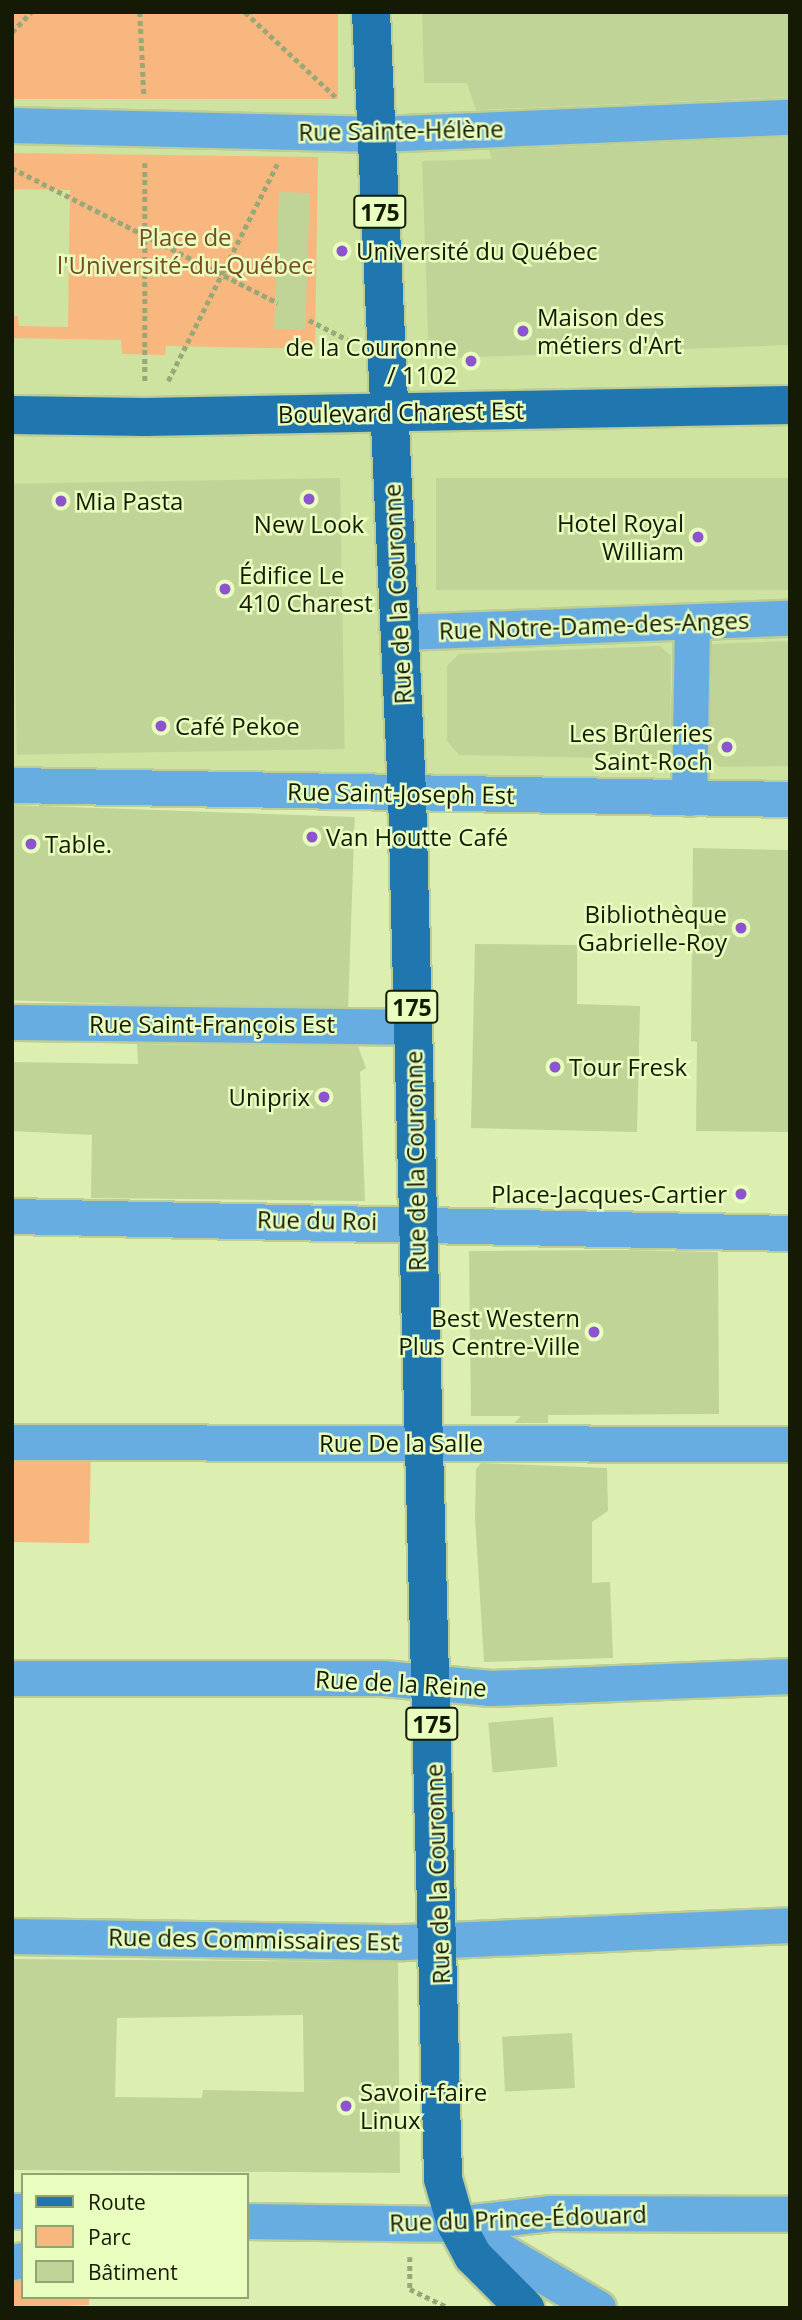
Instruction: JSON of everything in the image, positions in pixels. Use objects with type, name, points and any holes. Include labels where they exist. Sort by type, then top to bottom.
[{"type":"main road","name":"Rue de la Couronne","points":[[371,12],[387,412],[407,793],[415,1222],[439,1941],[443,2179],[456,2224]]},
{"type":"main road","name":"Boulevard Charest Est","points":[[12,415],[145,417],[790,404]]},
{"type":"main road","name":"175","points":[[456,2224],[473,2256],[524,2308]]},
{"type":"street","name":"Rue Sainte-Hélène","points":[[12,125],[377,134],[790,117]]},
{"type":"street","name":"Rue Notre-Dame-des-Anges","points":[[399,632],[790,618]]},
{"type":"street","points":[[690,797],[692,622]]},
{"type":"street","name":"Rue Saint-Joseph Est","points":[[12,785],[790,799]]},
{"type":"street","name":"Rue Saint-François Est","points":[[12,1022],[412,1027]]},
{"type":"street","name":"Rue du Roi","points":[[12,1216],[415,1222],[790,1233]]},
{"type":"street","name":"Rue De la Salle","points":[[12,1442],[790,1444]]},
{"type":"street","name":"Rue de la Reine","points":[[12,1678],[383,1678],[491,1688],[790,1676]]},
{"type":"street","name":"Rue des Commissaires Est","points":[[12,1936],[439,1941],[790,1925]]},
{"type":"street","name":"Rue du Prince-Édouard","points":[[248,2221],[456,2224],[551,2213],[790,2214]]},
{"type":"street","points":[[456,2224],[598,2308]]},
{"type":"path","points":[[12,32],[32,12]]},
{"type":"path","points":[[139,12],[145,128],[145,417]]},
{"type":"path","points":[[245,12],[377,134]]},
{"type":"path","points":[[145,417],[224,276],[293,132]]},
{"type":"path","points":[[12,168],[278,303]]},
{"type":"path","points":[[411,2223],[410,2289],[449,2308]]},
{"type":"shaded area","points":[[12,12],[790,12],[790,788],[12,788]]},
{"type":"green space","points":[[12,12],[338,12],[338,99],[12,99]]},
{"type":"green space","name":"Place de l'Université-du-Québec","points":[[12,153],[318,157],[315,349],[166,346],[165,355],[122,354],[121,340],[12,338],[12,316],[18,316],[19,326],[68,327],[70,190],[12,189]]},
{"type":"green space","points":[[12,1442],[91,1443],[89,1543],[12,1542]]},
{"type":"green space","points":[[21,2280],[21,2299],[89,2299],[89,2305],[12,2308],[12,2282]]},
{"type":"building","points":[[422,12],[790,12],[790,97],[476,110],[467,83],[424,83]]},
{"type":"building","points":[[790,137],[790,345],[429,359],[422,161],[492,159],[489,150]]},
{"type":"building","points":[[279,192],[310,193],[305,330],[274,329]]},
{"type":"building","name":"Édifice Le 410 Charest","points":[[340,478],[345,749],[17,755],[12,484]]},
{"type":"building","points":[[436,478],[790,478],[790,590],[436,590]]},
{"type":"building","points":[[790,641],[790,766],[719,767],[710,758],[712,644]]},
{"type":"building","points":[[660,646],[671,656],[670,752],[663,759],[459,755],[447,741],[447,666],[459,654]]},
{"type":"building","points":[[12,805],[355,817],[348,1012],[12,1000]]},
{"type":"building","name":"Bibliothèque Gabrielle-Roy","points":[[693,848],[790,850],[790,1132],[696,1131],[697,1042],[691,1041]]},
{"type":"building","name":"Tour Fresk","points":[[475,944],[577,945],[577,1004],[640,1006],[637,1132],[471,1128]]},
{"type":"building","points":[[137,1044],[358,1046],[366,1068],[360,1072],[365,1201],[91,1198],[92,1135],[12,1131],[12,1062],[138,1064]]},
{"type":"building","name":"Best Western Plus Centre-Ville","points":[[469,1251],[718,1252],[719,1414],[548,1415],[548,1423],[514,1423],[521,1416],[471,1416]]},
{"type":"building","points":[[481,1463],[607,1468],[608,1511],[592,1522],[592,1583],[610,1582],[613,1658],[484,1662],[475,1517],[476,1469]]},
{"type":"building","points":[[553,1717],[557,1767],[493,1772],[488,1723]]},
{"type":"building","points":[[12,1959],[398,1962],[400,2173],[12,2170]],"holes":[[[303,2015],[304,2092],[203,2090],[202,2098],[115,2097],[117,2018]]]},
{"type":"building","points":[[572,2033],[575,2088],[505,2092],[502,2037]]},
{"type":"place","name":"Université du Québec","points":[[342,251]]},
{"type":"place","name":"Maison des métiers d'Art","points":[[523,331]]},
{"type":"place","name":"de la Couronne / 1102","points":[[471,361]]},
{"type":"place","name":"New Look","points":[[309,499]]},
{"type":"place","name":"Mia Pasta","points":[[61,501]]},
{"type":"place","name":"Hotel Royal William","points":[[698,537]]},
{"type":"place","name":"Édifice Le 410 Charest","points":[[225,589]]},
{"type":"place","name":"Café Pekoe","points":[[161,726]]},
{"type":"place","name":"Les Brûleries Saint-Roch","points":[[727,747]]},
{"type":"place","name":"Van Houtte Café","points":[[312,837]]},
{"type":"place","name":"Table.","points":[[31,844]]},
{"type":"place","name":"Bibliothèque Gabrielle-Roy","points":[[741,928]]},
{"type":"place","name":"Tour Fresk","points":[[555,1067]]},
{"type":"place","name":"Uniprix","points":[[324,1097]]},
{"type":"place","name":"Place-Jacques-Cartier","points":[[741,1194]]},
{"type":"place","name":"Best Western Plus Centre-Ville","points":[[594,1332]]},
{"type":"place","name":"Savoir-faire Linux","points":[[346,2106]]}]
